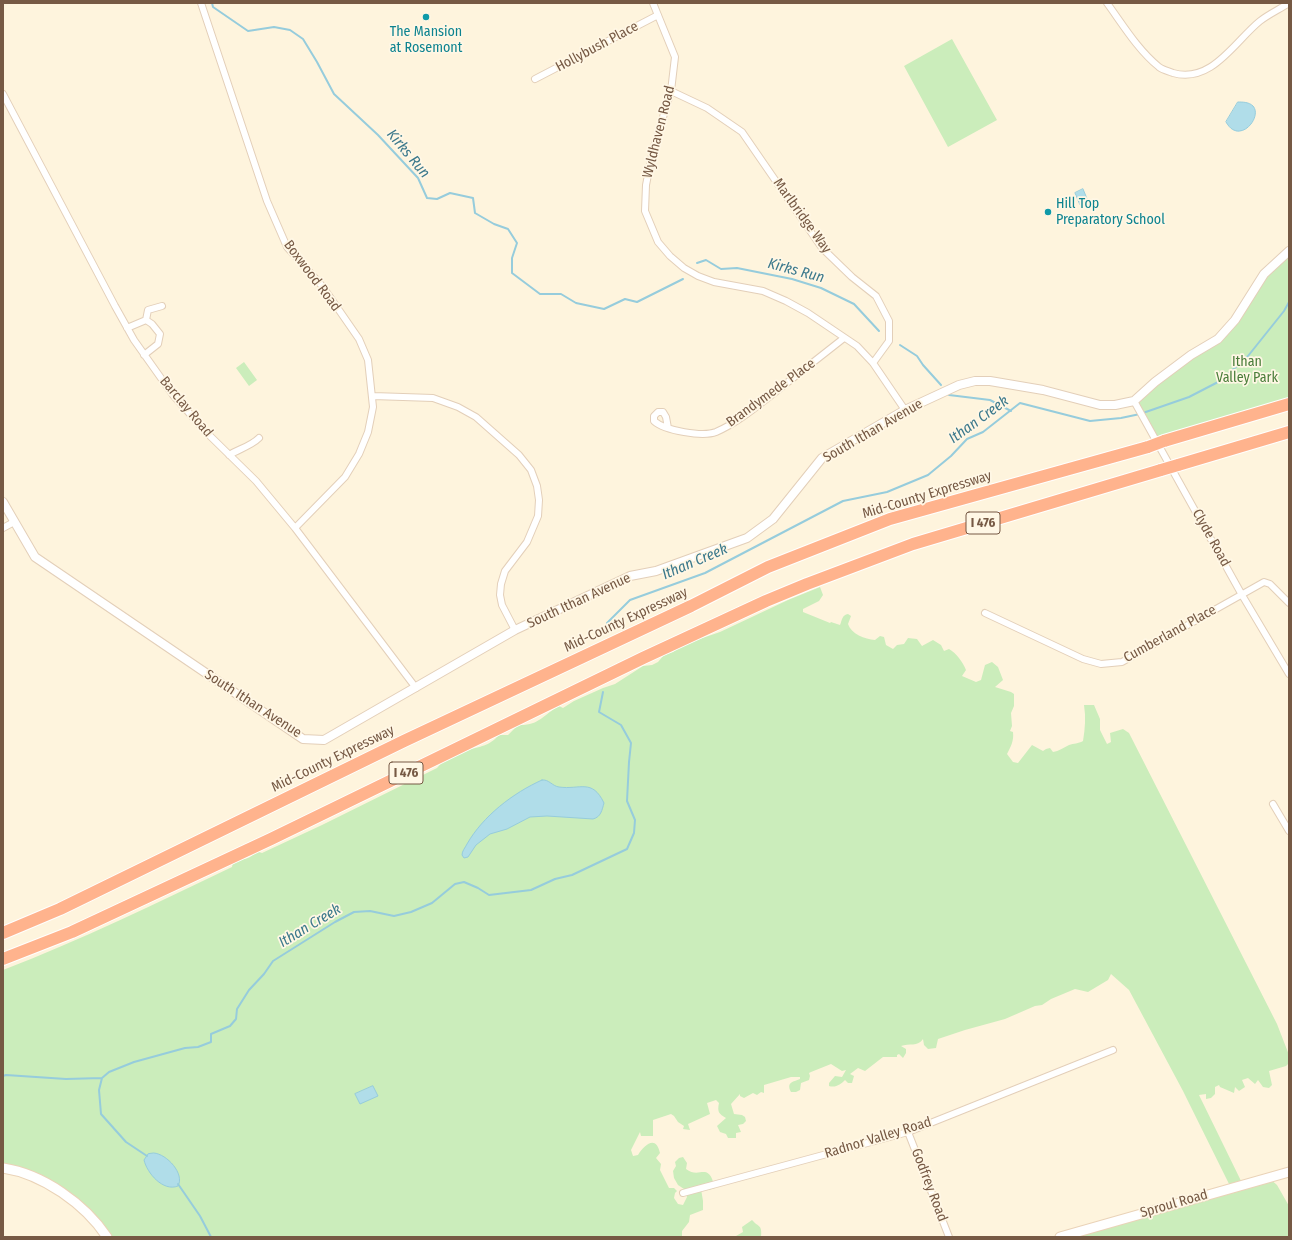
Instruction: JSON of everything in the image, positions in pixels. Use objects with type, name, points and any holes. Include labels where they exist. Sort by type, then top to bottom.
[{"type":"highway","name":"Mid-County Expressway","points":[[3,933],[60,909],[404,741],[691,606],[768,567],[890,519],[1148,447],[1289,404]]},
{"type":"highway","name":"I 476","points":[[3,959],[72,932],[271,839],[643,658],[800,586],[913,544],[1289,432]]},
{"type":"main road","points":[[3,1168],[14,1170],[53,1186],[82,1208],[98,1223],[108,1237]]},
{"type":"main road","name":"Sproul Road","points":[[1060,1237],[1289,1172]]},
{"type":"street","name":"Boxwood Road","points":[[201,3],[267,201],[284,241],[287,247],[323,287],[359,339],[368,360],[373,396],[373,408],[368,432],[359,454],[345,477],[295,528]]},
{"type":"street","name":"Wyldhaven Road","points":[[653,3],[675,57],[671,91],[653,150],[646,185],[645,211],[658,242],[670,256],[684,268],[698,276],[714,282],[762,291],[786,301],[808,313],[857,346],[874,363],[905,410]]},
{"type":"street","points":[[1107,3],[1146,55],[1160,68],[1179,74],[1191,74],[1204,71],[1226,55],[1261,20],[1289,3]]},
{"type":"street","name":"Hollybush Place","points":[[535,79],[658,14]]},
{"type":"street","name":"Marlbridge Way","points":[[671,91],[707,108],[742,132],[822,248],[852,277],[876,296],[889,321],[889,341],[874,363]]},
{"type":"street","name":"Barclay Road","points":[[3,94],[127,328],[144,355],[173,395],[207,433],[256,481],[295,528],[416,688]]},
{"type":"street","points":[[1134,401],[1155,382],[1191,354],[1218,339],[1235,320],[1264,274],[1289,251]]},
{"type":"street","points":[[146,320],[148,310],[162,306]]},
{"type":"street","points":[[127,328],[146,320]]},
{"type":"street","points":[[144,355],[158,344],[160,334],[152,324],[146,320]]},
{"type":"street","name":"Brandymede Place","points":[[668,428],[687,433],[714,432],[747,414],[844,338]]},
{"type":"street","name":"South Ithan Avenue","points":[[3,502],[35,557],[303,739],[324,740],[515,630],[630,576],[656,571],[747,538],[773,519],[822,458],[905,410],[959,385],[975,381],[990,381],[1043,390],[1100,405],[1115,405],[1134,401]]},
{"type":"street","points":[[373,396],[433,398],[458,407],[476,417],[519,455],[531,470],[537,486],[539,500],[538,516],[527,542],[505,571],[500,590],[502,605],[515,630]]},
{"type":"street","name":"Clyde Road","points":[[1134,401],[1242,595],[1289,674]]},
{"type":"street","points":[[229,455],[254,443],[259,438]]},
{"type":"street","points":[[3,528],[14,522]]},
{"type":"street","name":"Cumberland Place","points":[[985,612],[1083,659],[1101,664],[1122,662],[1264,582],[1270,584],[1289,603]]},
{"type":"street","points":[[1273,804],[1289,831]]},
{"type":"street","name":"Radnor Valley Road","points":[[683,1193],[908,1132],[1113,1050]]},
{"type":"street","name":"Godfrey Road","points":[[908,1132],[949,1237]]},
{"type":"green space","points":[[952,39],[997,120],[948,147],[904,66]]},
{"type":"green space","name":"Ithan Valley Park","points":[[1289,251],[1289,401],[1154,445],[1134,401],[1218,339],[1264,274]]},
{"type":"green space","points":[[244,362],[257,380],[249,386],[236,368]]},
{"type":"green space","points":[[820,587],[823,595],[819,601],[803,609],[803,612],[830,623],[840,625],[843,617],[848,614],[851,616],[848,624],[852,631],[863,637],[875,640],[880,636],[884,637],[886,645],[893,649],[897,645],[904,644],[908,638],[917,639],[922,646],[933,640],[941,645],[944,651],[949,649],[961,661],[966,670],[962,676],[976,682],[981,680],[985,665],[992,662],[998,667],[1003,680],[995,687],[1014,694],[1014,706],[1011,713],[1012,726],[1010,731],[1013,732],[1013,738],[1007,754],[1013,762],[1018,763],[1032,745],[1043,751],[1050,748],[1053,752],[1083,741],[1085,723],[1084,705],[1094,705],[1100,719],[1100,730],[1107,744],[1111,742],[1110,733],[1123,729],[1129,733],[1277,1024],[1289,1055],[1289,1063],[1286,1066],[1269,1071],[1272,1085],[1269,1088],[1263,1087],[1258,1080],[1255,1084],[1248,1078],[1242,1080],[1245,1087],[1239,1091],[1235,1087],[1234,1093],[1220,1087],[1219,1085],[1215,1087],[1215,1094],[1211,1098],[1206,1099],[1206,1094],[1199,1095],[1243,1185],[1269,1178],[1277,1185],[1289,1206],[1289,1237],[1060,1237],[1231,1188],[1183,1091],[1129,990],[1111,974],[1108,980],[1088,992],[1075,989],[1051,999],[1042,1005],[1035,1006],[1005,1019],[938,1039],[936,1048],[928,1049],[924,1045],[923,1039],[916,1044],[901,1046],[906,1049],[906,1053],[903,1058],[899,1054],[897,1057],[883,1057],[865,1071],[858,1068],[850,1074],[854,1076],[852,1083],[848,1083],[845,1080],[836,1086],[829,1086],[829,1083],[835,1076],[842,1077],[846,1070],[842,1071],[831,1064],[809,1073],[809,1080],[801,1083],[800,1090],[796,1092],[791,1092],[789,1086],[791,1083],[800,1079],[800,1077],[791,1077],[764,1085],[764,1093],[761,1092],[757,1095],[753,1093],[744,1098],[740,1096],[740,1094],[731,1104],[734,1114],[742,1115],[745,1117],[746,1121],[743,1124],[738,1125],[741,1132],[736,1133],[736,1138],[728,1138],[726,1134],[720,1132],[717,1126],[726,1118],[719,1112],[719,1103],[716,1100],[707,1103],[710,1114],[688,1124],[690,1130],[683,1129],[684,1126],[671,1114],[653,1120],[653,1136],[641,1136],[640,1132],[631,1150],[633,1156],[638,1155],[650,1143],[656,1144],[660,1153],[656,1158],[661,1164],[660,1170],[669,1188],[674,1188],[677,1191],[674,1198],[678,1204],[683,1205],[687,1197],[684,1189],[678,1185],[674,1178],[673,1171],[676,1166],[675,1162],[679,1158],[683,1157],[687,1163],[686,1169],[691,1172],[703,1172],[709,1175],[715,1188],[709,1190],[701,1189],[703,1210],[690,1215],[689,1222],[682,1231],[682,1237],[107,1237],[53,1186],[3,1168],[3,970],[90,934],[147,908],[232,867],[233,862],[248,858],[256,851],[262,853],[322,825],[437,768],[446,758],[488,744],[499,735],[508,735],[518,725],[536,722],[559,706],[563,708],[574,701],[615,684],[643,666],[652,665],[658,662],[664,655],[673,652],[682,645],[720,632],[788,600]]},
{"type":"green space","points":[[752,1220],[760,1227],[761,1237],[729,1237],[736,1236],[743,1232],[742,1227]]},
{"type":"water","points":[[1238,102],[1244,102],[1253,106],[1255,117],[1248,127],[1237,131],[1231,129],[1226,122]]},
{"type":"water","points":[[1083,189],[1088,201],[1080,205],[1075,193]]},
{"type":"water","points":[[542,780],[559,787],[585,787],[595,790],[604,803],[601,813],[598,817],[593,819],[547,816],[530,817],[507,829],[490,834],[476,845],[468,857],[464,858],[462,854],[467,844],[481,824],[490,815],[520,792]]},
{"type":"water","points":[[373,1086],[378,1096],[360,1104],[355,1094]]},
{"type":"water","points":[[154,1153],[164,1157],[174,1165],[180,1181],[178,1186],[172,1187],[161,1184],[152,1176],[144,1160],[148,1154]]},
{"type":"waterway","name":"Kirks Run","points":[[212,3],[213,7],[248,31],[274,27],[290,30],[303,39],[334,94],[378,135],[418,178],[427,198],[437,199],[450,193],[473,198],[475,213],[494,224],[508,229],[517,243],[512,258],[512,273],[540,294],[561,294],[576,303],[604,309],[625,299],[637,302],[683,279]]},
{"type":"waterway","name":"Kirks Run","points":[[697,263],[706,260],[721,269],[737,268],[792,279],[821,288],[854,304],[879,331]]},
{"type":"waterway","name":"Ithan Creek","points":[[607,623],[630,600],[705,573],[843,501],[887,492],[928,475],[951,456],[967,439],[983,432],[1020,403],[1090,421],[1121,418],[1140,414],[1189,397],[1220,381],[1248,356],[1284,311],[1289,302]]},
{"type":"waterway","name":"Kirks Run","points":[[900,345],[917,356],[941,385]]},
{"type":"waterway","name":"Kirks Run","points":[[949,395],[990,400],[1011,411]]},
{"type":"waterway","name":"Ithan Creek","points":[[3,1076],[66,1079],[102,1078],[109,1072],[134,1062],[185,1048],[198,1047],[211,1042],[211,1034],[230,1026],[236,1019],[237,1009],[249,990],[264,974],[273,961],[335,922],[354,912],[370,911],[394,916],[411,912],[432,903],[455,884],[464,882],[489,895],[531,890],[555,879],[572,875],[627,849],[634,833],[635,820],[627,801],[631,743],[621,725],[599,712],[603,692]]},
{"type":"waterway","points":[[102,1078],[99,1090],[101,1114],[126,1142],[147,1156]]},
{"type":"waterway","points":[[178,1184],[200,1216],[211,1237]]},
{"type":"place","name":"The Mansion at Rosemont","points":[[426,17]]},
{"type":"place","name":"Hill Top Preparatory School","points":[[1048,212]]}]
